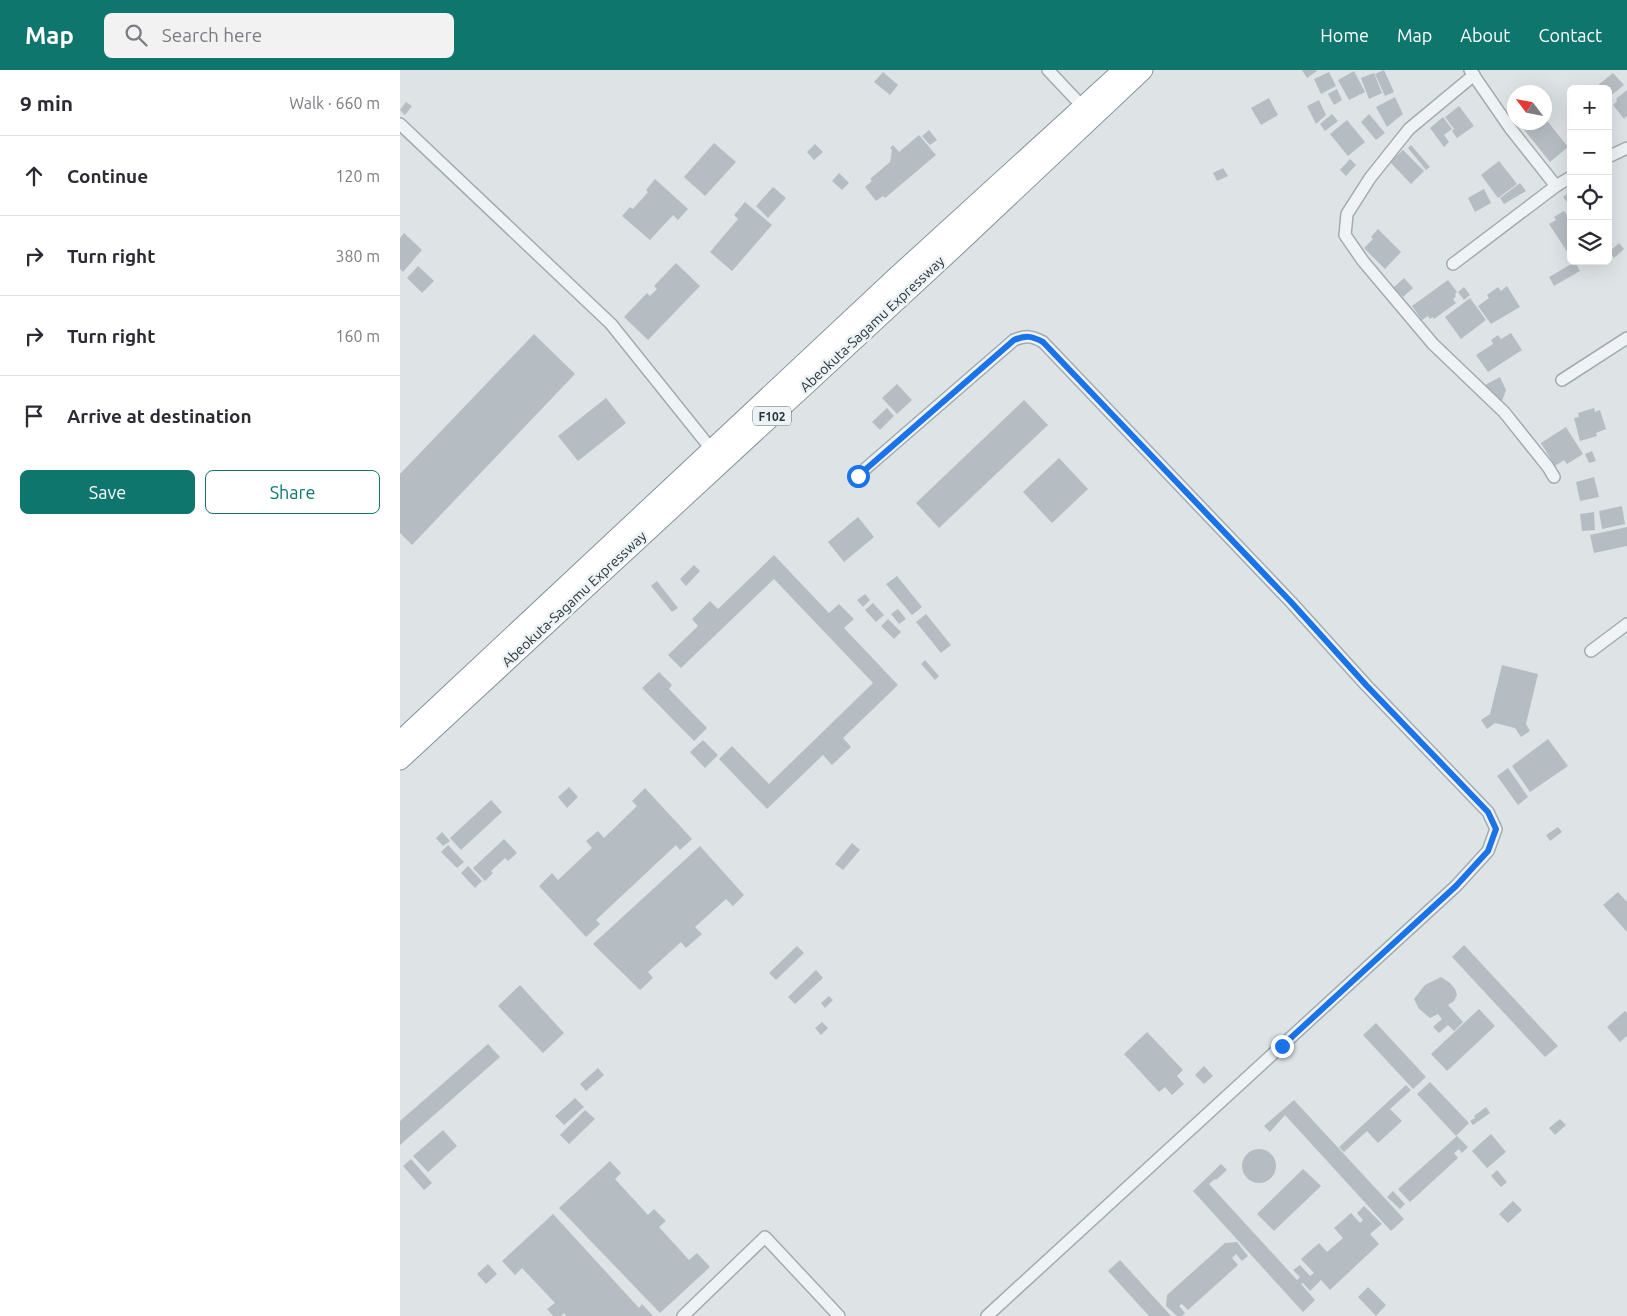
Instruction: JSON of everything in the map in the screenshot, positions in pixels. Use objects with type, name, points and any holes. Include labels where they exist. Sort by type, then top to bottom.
[{"type":"highway","name":"Abeokuta-Sagamu Expressway","points":[[400,741],[897,276],[1123,70]]},
{"type":"highway","name":"Abeokuta-Sagamu Expressway","points":[[400,760],[954,248],[1143,70]]},
{"type":"street","points":[[1048,70],[1082,106]]},
{"type":"street","points":[[1554,477],[1504,412],[1432,344],[1362,261],[1345,235],[1347,214],[1370,178],[1409,129],[1472,73],[1510,128],[1556,186]]},
{"type":"street","points":[[400,124],[611,324],[712,450]]},
{"type":"street","points":[[1612,155],[1627,148]]},
{"type":"street","points":[[1453,264],[1567,179]]},
{"type":"street","points":[[858,476],[1014,340],[1024,336],[1033,336],[1043,342],[1284,594],[1366,685],[1488,812],[1496,829],[1488,851],[1456,886],[987,1316]]},
{"type":"street","points":[[1562,380],[1627,338]]},
{"type":"street","points":[[1591,651],[1627,624]]},
{"type":"street","points":[[683,1316],[765,1237],[839,1316]]},
{"type":"building","points":[[1302,70],[1316,70],[1317,71],[1307,78]]},
{"type":"building","points":[[1384,70],[1394,92],[1385,96],[1375,74]]},
{"type":"building","points":[[1354,71],[1365,92],[1349,100],[1338,80]]},
{"type":"building","points":[[883,72],[898,85],[890,95],[874,82]]},
{"type":"building","points":[[1329,72],[1336,86],[1321,94],[1314,79]]},
{"type":"building","points":[[1374,73],[1382,93],[1369,99],[1361,78]]},
{"type":"building","points":[[1613,73],[1624,85],[1612,95],[1612,85],[1598,85]]},
{"type":"building","points":[[1337,89],[1342,100],[1334,105],[1328,94]]},
{"type":"building","points":[[1627,90],[1627,116],[1624,119],[1613,105],[1617,101],[1616,99]]},
{"type":"building","points":[[1395,97],[1403,114],[1387,127],[1376,107]]},
{"type":"building","points":[[1269,98],[1278,115],[1261,125],[1251,108]]},
{"type":"building","points":[[1319,100],[1326,115],[1316,124],[1307,106]]},
{"type":"building","points":[[406,102],[412,106],[405,115],[400,110]]},
{"type":"building","points":[[1459,106],[1474,126],[1457,138],[1452,131],[1454,129],[1445,117]]},
{"type":"building","points":[[1332,114],[1338,121],[1325,131],[1320,124]]},
{"type":"building","points":[[1369,114],[1385,133],[1376,140],[1361,122]]},
{"type":"building","points":[[1443,117],[1452,129],[1444,135],[1449,142],[1444,147],[1430,128]]},
{"type":"building","points":[[1347,120],[1365,142],[1348,156],[1330,134]]},
{"type":"building","points":[[1552,127],[1567,146],[1567,148],[1550,162],[1524,130],[1552,130]]},
{"type":"building","points":[[929,130],[937,140],[930,145],[922,136]]},
{"type":"building","points":[[919,135],[936,155],[885,198],[883,196],[876,201],[865,187],[872,181],[870,179],[890,162],[892,150],[890,148],[893,145],[899,152]]},
{"type":"building","points":[[714,143],[736,162],[705,196],[684,177]]},
{"type":"building","points":[[815,144],[823,152],[814,160],[807,152]]},
{"type":"building","points":[[1411,145],[1430,167],[1426,170],[1408,148]]},
{"type":"building","points":[[1403,150],[1424,171],[1411,184],[1390,162]]},
{"type":"building","points":[[1350,159],[1356,165],[1346,176],[1340,170]]},
{"type":"building","points":[[1499,161],[1517,184],[1498,198],[1481,175]]},
{"type":"building","points":[[1223,168],[1228,176],[1217,181],[1213,173]]},
{"type":"building","points":[[839,173],[849,183],[842,190],[832,181]]},
{"type":"building","points":[[655,179],[688,209],[678,220],[673,215],[650,240],[622,216],[630,207],[633,209],[648,192],[646,190]]},
{"type":"building","points":[[1520,183],[1526,191],[1504,204],[1500,198]]},
{"type":"building","points":[[773,187],[786,198],[768,218],[756,206]]},
{"type":"building","points":[[1484,189],[1491,203],[1475,212],[1468,198]]},
{"type":"building","points":[[1567,194],[1567,202],[1563,197]]},
{"type":"building","points":[[745,202],[772,225],[732,271],[710,252],[738,219],[734,215]]},
{"type":"building","points":[[1564,211],[1567,215],[1567,251],[1549,224],[1556,220],[1554,217]]},
{"type":"building","points":[[1378,229],[1401,252],[1385,269],[1364,248],[1373,239],[1371,237]]},
{"type":"building","points":[[404,233],[422,250],[403,272],[400,269],[400,238]]},
{"type":"building","points":[[1619,243],[1624,249],[1614,258],[1612,249]]},
{"type":"building","points":[[676,263],[700,286],[648,340],[624,317],[647,293],[650,296],[657,289],[654,286]]},
{"type":"building","points":[[1570,265],[1577,265],[1580,271],[1554,286],[1549,277]]},
{"type":"building","points":[[418,266],[434,281],[422,293],[407,278]]},
{"type":"building","points":[[1404,278],[1413,288],[1403,297],[1399,293],[1396,295],[1392,289]]},
{"type":"building","points":[[1448,280],[1457,292],[1453,299],[1456,303],[1434,319],[1433,317],[1430,319],[1428,316],[1422,320],[1412,306]]},
{"type":"building","points":[[1507,286],[1520,307],[1491,324],[1478,306],[1489,298],[1487,295],[1498,287],[1501,291]]},
{"type":"building","points":[[1464,287],[1470,295],[1464,300],[1458,292]]},
{"type":"building","points":[[1470,298],[1486,320],[1461,339],[1445,317]]},
{"type":"building","points":[[1511,333],[1522,350],[1488,372],[1476,355],[1493,344],[1491,340],[1498,335],[1501,339]]},
{"type":"building","points":[[534,334],[575,374],[412,545],[400,533],[400,474]]},
{"type":"building","points":[[1500,377],[1506,390],[1502,401],[1491,397],[1485,385]]},
{"type":"building","points":[[897,384],[912,400],[897,414],[882,398]]},
{"type":"building","points":[[606,398],[626,423],[578,461],[558,436]]},
{"type":"building","points":[[1024,400],[1048,425],[939,528],[916,503]]},
{"type":"building","points":[[887,408],[894,416],[880,430],[872,422]]},
{"type":"building","points":[[1594,408],[1595,412],[1600,410],[1606,429],[1596,433],[1597,436],[1580,441],[1574,418],[1579,417],[1578,413]]},
{"type":"building","points":[[1566,427],[1583,454],[1567,464],[1564,460],[1555,466],[1541,443]]},
{"type":"building","points":[[1592,451],[1596,461],[1589,463],[1585,454]]},
{"type":"building","points":[[1059,458],[1088,489],[1052,523],[1023,492]]},
{"type":"building","points":[[1594,477],[1599,497],[1580,501],[1576,482]]},
{"type":"building","points":[[1622,506],[1625,524],[1602,529],[1599,511]]},
{"type":"building","points":[[1594,512],[1595,530],[1582,531],[1580,514]]},
{"type":"building","points":[[858,517],[874,537],[844,562],[828,542]]},
{"type":"building","points":[[1627,527],[1627,546],[1594,553],[1590,535]]},
{"type":"building","points":[[774,555],[829,613],[839,604],[854,619],[844,628],[898,685],[843,738],[851,747],[832,765],[823,755],[767,809],[719,759],[732,746],[769,784],[873,683],[774,579],[681,668],[668,655],[698,626],[692,619],[710,601],[718,609]]},
{"type":"building","points":[[694,565],[700,571],[686,586],[680,579]]},
{"type":"building","points":[[897,576],[922,607],[912,615],[886,584]]},
{"type":"building","points":[[657,581],[678,608],[672,612],[651,586]]},
{"type":"building","points":[[865,594],[870,600],[863,607],[857,600]]},
{"type":"building","points":[[873,603],[884,615],[876,622],[865,610]]},
{"type":"building","points":[[898,609],[906,619],[899,624],[891,614]]},
{"type":"building","points":[[926,614],[951,645],[941,653],[916,622]]},
{"type":"building","points":[[888,619],[901,632],[894,639],[881,626]]},
{"type":"building","points":[[925,660],[939,676],[935,680],[921,664]]},
{"type":"building","points":[[1502,665],[1538,674],[1526,724],[1530,731],[1521,737],[1515,728],[1495,723],[1487,729],[1481,720],[1490,714]]},
{"type":"building","points":[[659,672],[672,685],[669,689],[707,728],[694,741],[642,688]]},
{"type":"building","points":[[1548,739],[1568,766],[1530,792],[1512,766]]},
{"type":"building","points":[[703,740],[718,755],[705,768],[690,752]]},
{"type":"building","points":[[1508,768],[1528,797],[1518,805],[1497,776]]},
{"type":"building","points":[[569,787],[578,797],[567,808],[558,797]]},
{"type":"building","points":[[645,788],[692,839],[680,850],[676,845],[596,920],[600,924],[586,937],[539,886],[552,873],[558,880],[592,848],[586,841],[598,831],[604,838],[637,806],[632,801]]},
{"type":"building","points":[[491,800],[502,812],[461,850],[450,838]]},
{"type":"building","points":[[1558,827],[1562,832],[1550,841],[1546,835]]},
{"type":"building","points":[[442,832],[450,841],[443,846],[436,838]]},
{"type":"building","points":[[504,839],[517,853],[508,861],[505,858],[491,871],[493,873],[485,881],[473,868]]},
{"type":"building","points":[[852,843],[860,850],[843,870],[835,864]]},
{"type":"building","points":[[448,845],[464,862],[457,868],[441,852]]},
{"type":"building","points":[[700,846],[744,895],[733,906],[726,899],[695,927],[702,934],[686,948],[681,942],[648,972],[653,978],[640,990],[593,944]]},
{"type":"building","points":[[468,866],[482,881],[475,888],[461,873]]},
{"type":"building","points":[[1618,892],[1627,902],[1627,932],[1603,905]]},
{"type":"building","points":[[1464,945],[1558,1046],[1545,1057],[1452,957]]},
{"type":"building","points":[[797,946],[804,953],[776,980],[769,973]]},
{"type":"building","points":[[816,970],[823,978],[795,1004],[788,997]]},
{"type":"building","points":[[1441,977],[1455,989],[1457,995],[1454,1001],[1448,1005],[1463,1022],[1454,1031],[1448,1025],[1439,1033],[1433,1027],[1442,1019],[1438,1014],[1430,1018],[1419,1009],[1414,999],[1425,985]]},
{"type":"building","points":[[520,985],[564,1033],[543,1053],[498,1006]]},
{"type":"building","points":[[829,996],[833,1000],[825,1008],[821,1003]]},
{"type":"building","points":[[1479,1009],[1495,1026],[1447,1071],[1431,1054]]},
{"type":"building","points":[[1625,1011],[1627,1013],[1627,1036],[1620,1042],[1607,1027]]},
{"type":"building","points":[[822,1022],[828,1028],[821,1035],[815,1028]]},
{"type":"building","points":[[1376,1023],[1426,1077],[1413,1089],[1363,1035]]},
{"type":"building","points":[[1147,1032],[1183,1070],[1177,1076],[1184,1084],[1172,1095],[1165,1087],[1159,1092],[1124,1054]]},
{"type":"building","points":[[488,1044],[500,1057],[400,1145],[400,1121]]},
{"type":"building","points":[[1204,1066],[1213,1076],[1204,1084],[1195,1075]]},
{"type":"building","points":[[598,1068],[604,1075],[586,1091],[580,1084]]},
{"type":"building","points":[[1430,1082],[1469,1123],[1456,1136],[1417,1094]]},
{"type":"building","points":[[1406,1085],[1411,1090],[1390,1109],[1402,1121],[1378,1143],[1367,1131],[1344,1152],[1339,1147]]},
{"type":"building","points":[[575,1098],[584,1107],[564,1125],[555,1116]]},
{"type":"building","points":[[1294,1100],[1404,1219],[1391,1231],[1285,1115],[1270,1132],[1264,1126]]},
{"type":"building","points":[[1486,1107],[1490,1113],[1473,1125],[1470,1121]]},
{"type":"building","points":[[585,1110],[595,1119],[569,1144],[560,1135]]},
{"type":"building","points":[[1560,1119],[1566,1125],[1555,1135],[1549,1128]]},
{"type":"building","points":[[443,1130],[457,1146],[428,1172],[413,1156]]},
{"type":"building","points":[[1491,1134],[1506,1152],[1487,1168],[1472,1151]]},
{"type":"building","points":[[1457,1136],[1468,1147],[1462,1153],[1459,1149],[1454,1153],[1458,1158],[1410,1202],[1398,1189]]},
{"type":"building","points":[[1259,1149],[1271,1154],[1276,1166],[1271,1178],[1259,1183],[1247,1178],[1242,1166],[1247,1154]]},
{"type":"building","points":[[411,1159],[432,1183],[424,1190],[403,1166]]},
{"type":"building","points":[[610,1161],[621,1173],[615,1179],[648,1215],[654,1209],[666,1221],[659,1227],[689,1260],[697,1253],[710,1267],[660,1313],[559,1208]]},
{"type":"building","points":[[1221,1164],[1227,1170],[1209,1184],[1297,1280],[1300,1277],[1293,1270],[1300,1265],[1310,1276],[1314,1273],[1301,1259],[1319,1243],[1327,1252],[1343,1238],[1334,1228],[1351,1213],[1360,1223],[1363,1220],[1357,1213],[1364,1206],[1382,1224],[1370,1234],[1379,1244],[1330,1290],[1321,1280],[1310,1291],[1303,1283],[1301,1284],[1315,1300],[1303,1312],[1193,1191]]},
{"type":"building","points":[[1303,1169],[1321,1186],[1274,1231],[1257,1214]]},
{"type":"building","points":[[1497,1170],[1507,1182],[1501,1187],[1491,1176]]},
{"type":"building","points":[[1393,1191],[1405,1204],[1400,1209],[1387,1197]]},
{"type":"building","points":[[1513,1201],[1522,1210],[1508,1223],[1499,1214]]},
{"type":"building","points":[[553,1214],[639,1308],[642,1304],[653,1316],[566,1316],[564,1313],[561,1316],[553,1316],[547,1309],[555,1303],[522,1268],[515,1275],[502,1261]]},
{"type":"building","points":[[1237,1242],[1248,1256],[1242,1261],[1236,1254],[1232,1258],[1238,1265],[1188,1310],[1182,1304],[1179,1306],[1185,1313],[1182,1316],[1177,1316],[1166,1306],[1167,1295],[1225,1243]]},
{"type":"building","points":[[1120,1260],[1171,1316],[1149,1316],[1108,1271]]},
{"type":"building","points":[[488,1264],[497,1274],[486,1284],[477,1274]]},
{"type":"building","points":[[1368,1287],[1386,1305],[1376,1316],[1358,1297]]},
{"type":"route","points":[[858,476],[1014,340],[1024,336],[1033,336],[1043,342],[1196,502],[1291,602],[1366,685],[1488,812],[1496,829],[1488,851],[1456,886],[1282,1046]]}]
